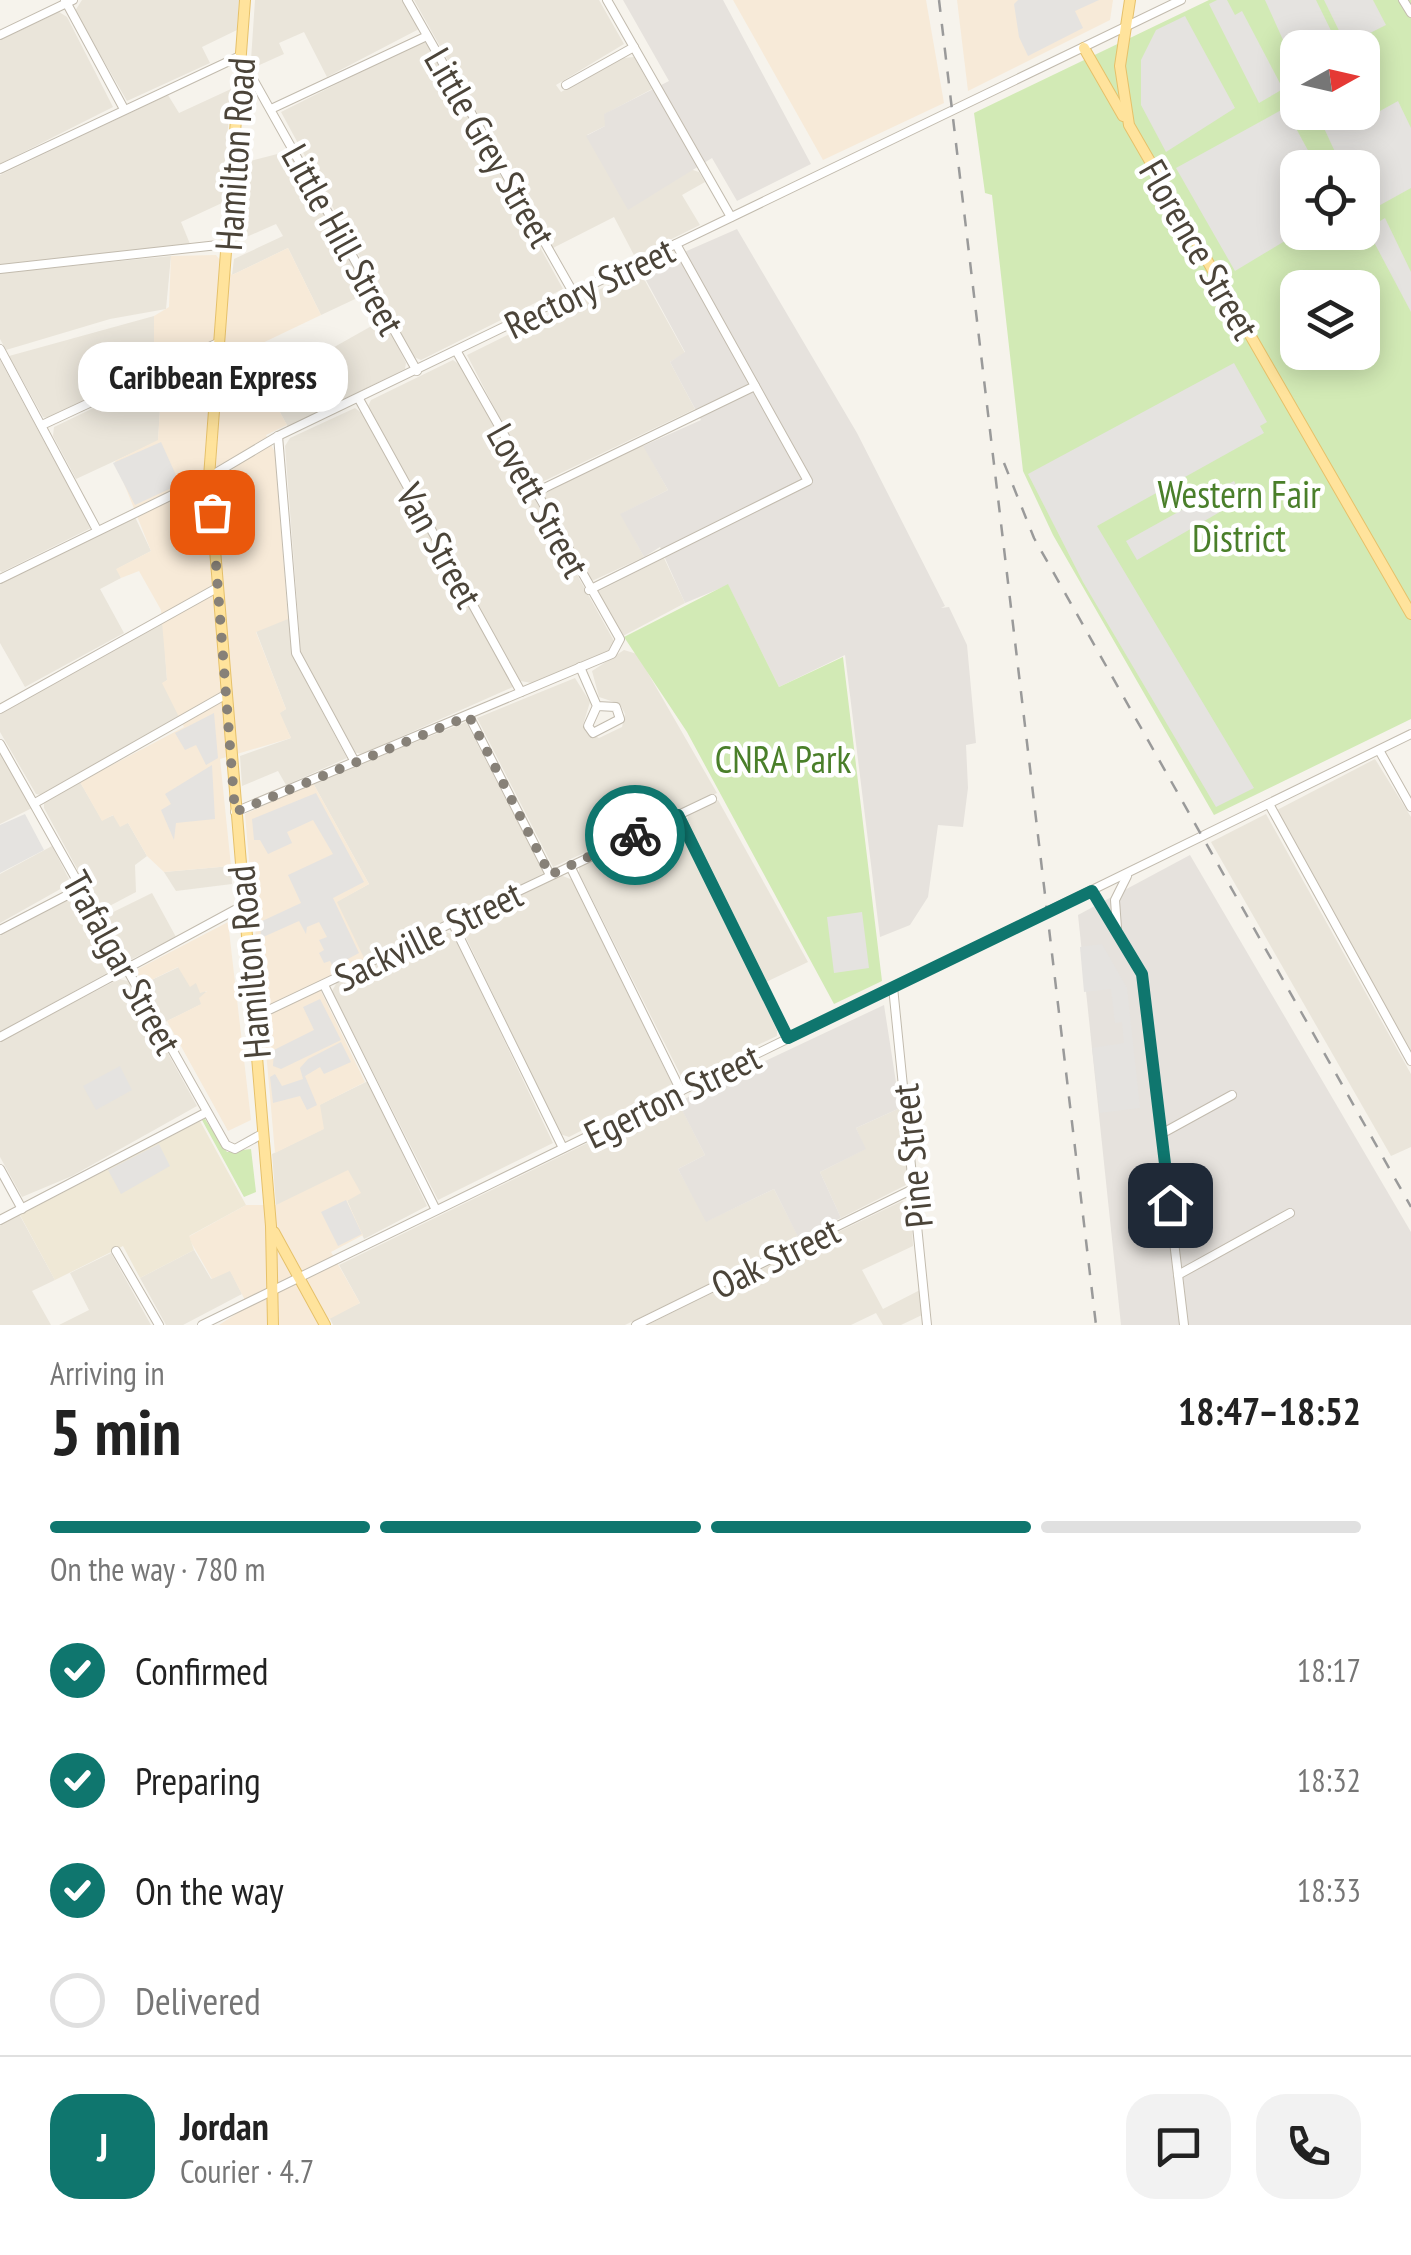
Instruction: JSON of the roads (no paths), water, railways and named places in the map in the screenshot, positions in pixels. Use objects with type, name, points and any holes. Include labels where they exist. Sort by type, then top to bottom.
[{"type":"main road","name":"Hamilton Road","points":[[245,0],[209,477],[276,1288],[273,1325]]},
{"type":"main road","name":"Florence Street","points":[[1130,0],[1120,66],[1129,125],[1408,613]]},
{"type":"main road","points":[[1084,48],[1129,125]]},
{"type":"main road","points":[[271,1226],[325,1325]]},
{"type":"street","name":"Little Grey Street","points":[[407,0],[574,294]]},
{"type":"street","points":[[607,0],[731,217]]},
{"type":"street","name":"Rectory Street","points":[[0,579],[209,477],[278,436],[1182,0]]},
{"type":"street","points":[[1403,0],[1411,14]]},
{"type":"street","points":[[0,35],[68,1],[124,109]]},
{"type":"street","points":[[271,110],[427,36]]},
{"type":"street","points":[[566,85],[634,47]]},
{"type":"street","points":[[0,169],[240,56]]},
{"type":"street","name":"Little Hill Street","points":[[240,56],[417,371]]},
{"type":"street","points":[[0,269],[227,244]]},
{"type":"street","points":[[590,590],[808,481],[676,244]]},
{"type":"street","points":[[42,425],[220,342]]},
{"type":"street","points":[[0,351],[97,530]]},
{"type":"street","name":"Lovett Street","points":[[457,352],[620,639],[619,647],[580,667]]},
{"type":"street","points":[[534,493],[755,386]]},
{"type":"street","name":"Van Street","points":[[359,399],[521,692]]},
{"type":"street","points":[[278,436],[296,653],[354,762]]},
{"type":"street","points":[[0,709],[217,588]]},
{"type":"street","points":[[235,812],[580,667],[598,706]]},
{"type":"street","points":[[34,803],[224,695]]},
{"type":"street","points":[[598,706],[616,707],[620,718],[593,733],[588,726],[598,706]]},
{"type":"street","points":[[469,716],[550,875]]},
{"type":"street","name":"Egerton Street","points":[[202,1325],[1411,734]]},
{"type":"street","name":"Trafalgar Street","points":[[0,744],[230,1149],[262,1134]]},
{"type":"street","points":[[1380,750],[1411,807]]},
{"type":"street","name":"Sackville Street","points":[[252,1018],[712,799]]},
{"type":"street","points":[[1270,804],[1411,1062]]},
{"type":"street","points":[[678,815],[788,1038]]},
{"type":"street","points":[[570,866],[681,1091]]},
{"type":"street","points":[[1118,936],[1115,900],[1130,872]]},
{"type":"street","points":[[0,930],[80,888]]},
{"type":"street","points":[[1092,891],[1142,974],[1184,1325]]},
{"type":"street","points":[[0,1038],[244,905]]},
{"type":"street","points":[[453,924],[563,1148]]},
{"type":"street","points":[[324,986],[436,1210]]},
{"type":"street","name":"Pine Street","points":[[893,987],[927,1325]]},
{"type":"street","points":[[1161,1134],[1232,1095]]},
{"type":"street","points":[[0,1220],[207,1112]]},
{"type":"street","points":[[0,1169],[22,1209]]},
{"type":"street","name":"Oak Street","points":[[636,1325],[915,1188]]},
{"type":"street","points":[[1178,1275],[1290,1213]]},
{"type":"street","points":[[116,1252],[159,1325]]},
{"type":"railway","points":[[939,0],[1096,1325]]},
{"type":"railway","points":[[1004,463],[1034,538],[1411,1207]]},
{"type":"place","name":"Caribbean Express","points":[[212,512]]},
{"type":"park label","name":"Western Fair District","points":[[1239,515]]},
{"type":"park label","name":"CNRA Park","points":[[783,758]]}]
